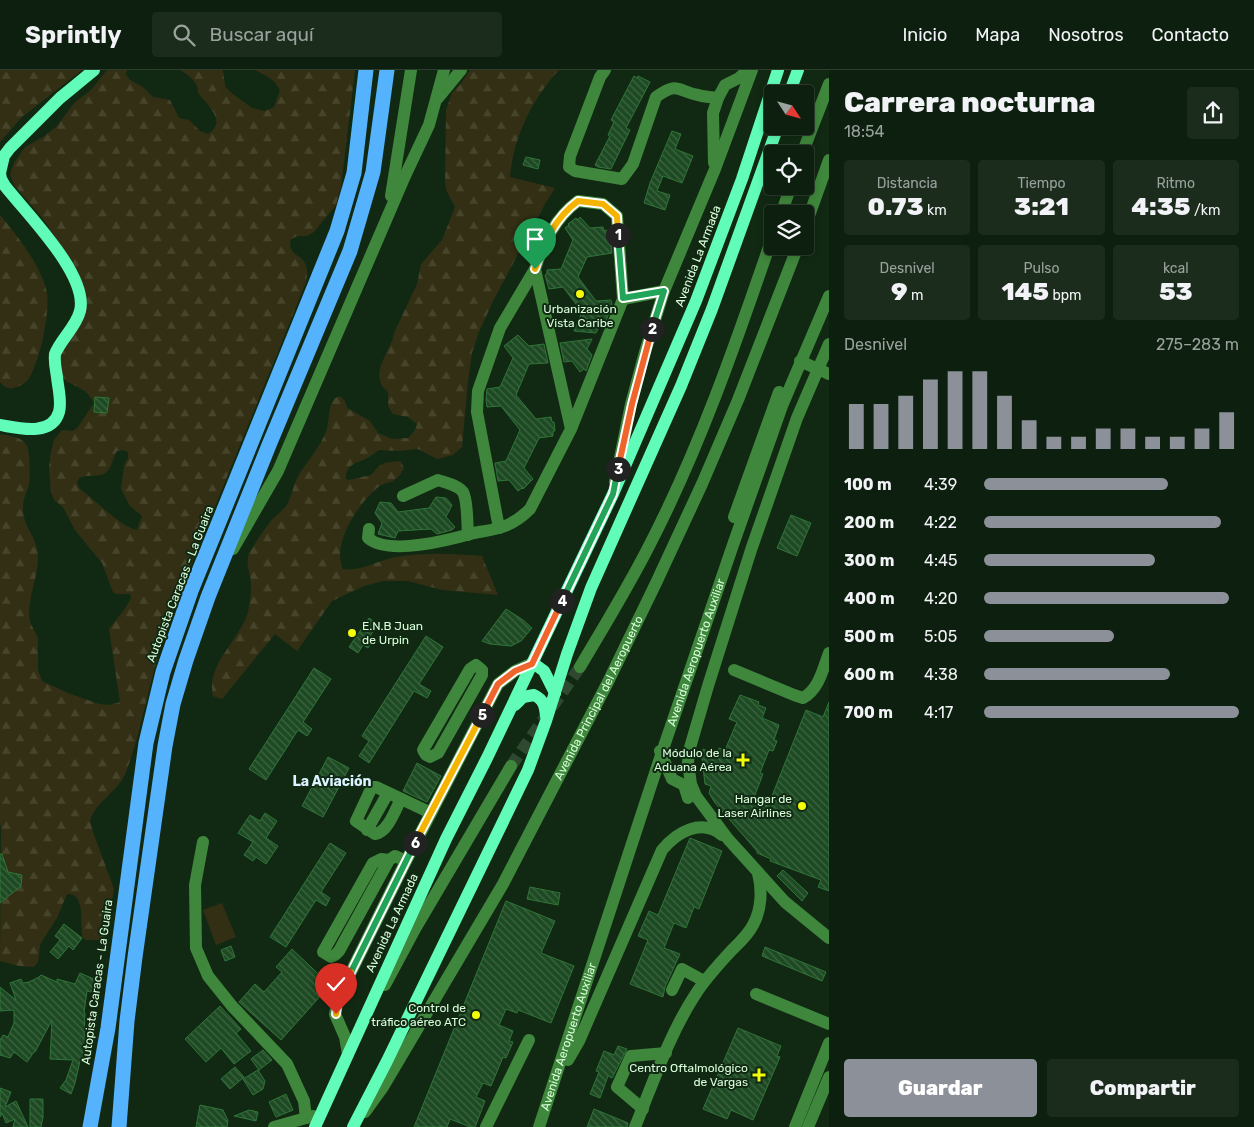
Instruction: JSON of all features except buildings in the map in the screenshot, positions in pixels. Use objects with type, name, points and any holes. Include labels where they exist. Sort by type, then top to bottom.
[{"type":"highway","name":"Autopista Caracas - La Guaira","points":[[90,1127],[108,1028],[146,743],[156,699],[168,654],[191,591],[337,231],[354,173],[366,70]]},
{"type":"highway","points":[[119,1127],[127,1021],[135,957],[164,746],[173,704],[186,660],[216,577],[350,251],[373,172],[387,70]]},
{"type":"main road","points":[[0,424],[24,429],[37,429],[55,421],[60,403],[54,359],[55,354],[77,319],[81,305],[80,292],[63,258],[1,179],[0,173],[4,156],[60,98],[94,70]]},
{"type":"main road","name":"Avenida La Armada","points":[[310,1122],[320,1114],[446,838],[510,710],[613,494],[696,301],[742,179],[778,70]]},
{"type":"main road","points":[[792,85],[798,70]]},
{"type":"main road","points":[[354,1126],[388,1061],[515,800],[546,721],[591,588],[677,395],[712,309],[775,135]]},
{"type":"main road","points":[[532,664],[544,671],[555,693]]},
{"type":"main road","points":[[510,710],[523,697],[534,695],[543,700],[546,721]]},
{"type":"street","points":[[388,216],[411,70]]},
{"type":"street","points":[[216,577],[278,471],[429,125],[444,70]]},
{"type":"street","points":[[435,102],[461,70]]},
{"type":"street","points":[[604,70],[570,156],[569,167],[575,171],[622,179],[633,164],[656,97],[665,91],[678,88],[696,95],[718,98]]},
{"type":"street","points":[[715,169],[713,114],[718,98],[725,85],[739,78],[748,70]]},
{"type":"street","points":[[613,494],[644,352],[664,291],[715,169],[752,70]]},
{"type":"street","points":[[805,145],[829,84]]},
{"type":"street","points":[[813,205],[829,160]]},
{"type":"street","points":[[369,529],[368,538],[375,544],[401,546],[454,539],[499,528],[520,519],[530,509],[571,429],[623,298],[617,216],[603,204],[578,201],[564,211],[542,247],[535,269],[500,328],[478,391],[477,412],[499,528]]},
{"type":"street","name":"Avenida Principal del Aeropuerto","points":[[580,667],[640,563],[673,494],[724,373],[766,255]]},
{"type":"street","name":"Avenida Principal del Aeropuerto","points":[[354,1126],[383,1087],[503,884],[608,682],[702,484],[772,316],[795,255]]},
{"type":"street","points":[[535,269],[571,429]]},
{"type":"street","points":[[623,298],[664,291]]},
{"type":"street","points":[[702,818],[688,800],[684,785],[672,779],[657,746],[755,454],[798,356],[829,296]]},
{"type":"street","name":"Avenida Aeropuerto Auxiliar","points":[[829,344],[824,371],[797,418],[751,550],[689,751],[688,763],[691,784],[696,796],[728,839],[785,902],[829,938]]},
{"type":"street","points":[[798,356],[824,371]]},
{"type":"street","points":[[403,496],[438,480],[456,487],[462,491],[466,500],[468,535]]},
{"type":"street","points":[[734,670],[803,698],[810,694],[815,687],[829,653]]},
{"type":"street","points":[[348,1054],[346,1037],[336,1014],[338,1000],[406,860],[498,684],[515,671],[532,664]]},
{"type":"street","points":[[476,665],[482,670],[482,675],[456,723],[438,753],[430,757],[426,755],[423,750],[470,669],[476,665]]},
{"type":"street","points":[[456,723],[474,731]]},
{"type":"street","name":"Avenida Aeropuerto Auxiliar","points":[[540,1127],[661,755]]},
{"type":"street","points":[[348,1054],[415,929],[511,766]]},
{"type":"street","points":[[402,799],[380,833],[375,834],[358,823],[356,818],[373,787],[376,787],[388,793],[402,799],[431,813]]},
{"type":"street","points":[[556,1079],[578,1041],[662,850],[678,835],[695,828],[717,830],[728,839]]},
{"type":"street","points":[[203,842],[195,885],[196,948],[208,976],[232,1006],[287,1064],[304,1101],[310,1122],[278,1126]]},
{"type":"street","points":[[389,860],[381,859],[373,863],[322,952],[331,957],[339,951],[389,860],[395,856],[406,860]]},
{"type":"street","points":[[635,1127],[666,1053],[676,1016],[704,981],[744,938],[753,924],[758,911],[760,896],[758,873]]},
{"type":"street","points":[[672,990],[684,963],[704,981]]},
{"type":"street","points":[[756,994],[829,1024]]},
{"type":"street","points":[[486,1127],[529,1040]]},
{"type":"street","points":[[803,1123],[826,1060],[829,1044]]},
{"type":"street","points":[[643,1109],[617,1087],[631,1056],[666,1053]]},
{"type":"street","points":[[803,1123],[829,1077]]},
{"type":"green space","points":[[0,70],[82,70],[22,117],[0,142]]},
{"type":"green space","points":[[107,70],[127,70],[126,75],[130,80],[143,87],[153,97],[170,100],[179,118],[189,120],[200,131],[208,134],[214,129],[216,124],[214,113],[199,94],[194,81],[180,70],[223,70],[225,86],[229,91],[252,108],[265,111],[274,107],[280,90],[272,80],[255,70],[355,70],[341,187],[336,205],[314,232],[307,236],[298,236],[291,239],[290,246],[292,250],[306,265],[306,282],[174,609],[158,657],[126,772],[123,779],[97,808],[90,821],[114,889],[105,940],[86,940],[83,938],[80,904],[73,895],[67,894],[57,918],[40,945],[38,962],[34,967],[19,966],[0,961],[0,434],[19,438],[28,449],[29,484],[23,503],[23,514],[36,543],[38,557],[29,614],[30,622],[38,638],[38,670],[42,681],[99,704],[110,705],[120,702],[109,629],[131,598],[130,594],[116,594],[113,592],[102,563],[75,530],[63,507],[54,500],[51,492],[49,467],[54,440],[62,430],[73,431],[78,427],[94,403],[86,392],[63,378],[55,361],[75,326],[80,277],[44,220],[14,185],[10,174],[14,163],[25,147],[43,137],[57,126],[75,102],[91,90]],"holes":[[[123,450],[128,452],[121,489],[130,506],[142,516],[137,530],[116,519],[80,489],[77,483],[79,478],[106,472],[117,451]]]},
{"type":"green space","points":[[470,70],[559,70],[532,106],[515,148],[510,177],[555,188],[494,299],[479,332],[472,353],[462,447],[453,455],[437,459],[418,449],[379,450],[350,466],[346,479],[349,480],[371,475],[384,463],[398,461],[401,462],[404,468],[397,478],[381,485],[362,504],[348,525],[343,537],[340,559],[343,569],[356,569],[407,555],[482,556],[498,595],[442,590],[408,581],[384,581],[364,586],[332,601],[297,651],[275,634],[222,699],[213,696],[212,685],[217,665],[246,618],[251,584],[248,566],[249,554],[270,522],[288,503],[297,478],[324,436],[333,401],[340,396],[345,401],[347,408],[370,421],[378,433],[392,439],[408,438],[415,430],[417,424],[408,417],[393,414],[391,411],[388,405],[388,392],[379,378],[380,371],[394,333],[417,284],[421,264],[442,240],[455,207],[446,190],[445,182],[446,110],[452,93]]},
{"type":"green space","points":[[0,215],[34,262],[44,283],[48,302],[46,324],[33,370],[27,381],[12,388],[6,387],[0,382]]},
{"type":"green space","points":[[222,903],[236,937],[216,945],[203,910]]},
{"type":"tunnel","points":[[511,766],[580,667]]},
{"type":"place","name":"Urbanización Vista Caribe","points":[[580,294]]},
{"type":"place","name":"E.N.B Juan de Urpin","points":[[352,633]]},
{"type":"place","name":"Módulo de la Aduana Aérea","points":[[743,760]]},
{"type":"place","name":"Hangar de Laser Airlines","points":[[802,806]]},
{"type":"place","name":"Control de tráfico aéreo ATC","points":[[476,1015]]},
{"type":"place","name":"Centro Oftalmológico de Vargas","points":[[759,1075]]},
{"type":"district","name":"La Aviación","points":[[332,781]]},
{"type":"route","points":[[336,1014],[338,1000],[345,984],[407,859],[498,684],[515,671],[532,664],[613,494],[644,352],[664,291],[623,298],[617,216],[603,204],[578,201],[564,211],[542,247],[535,269]]}]
